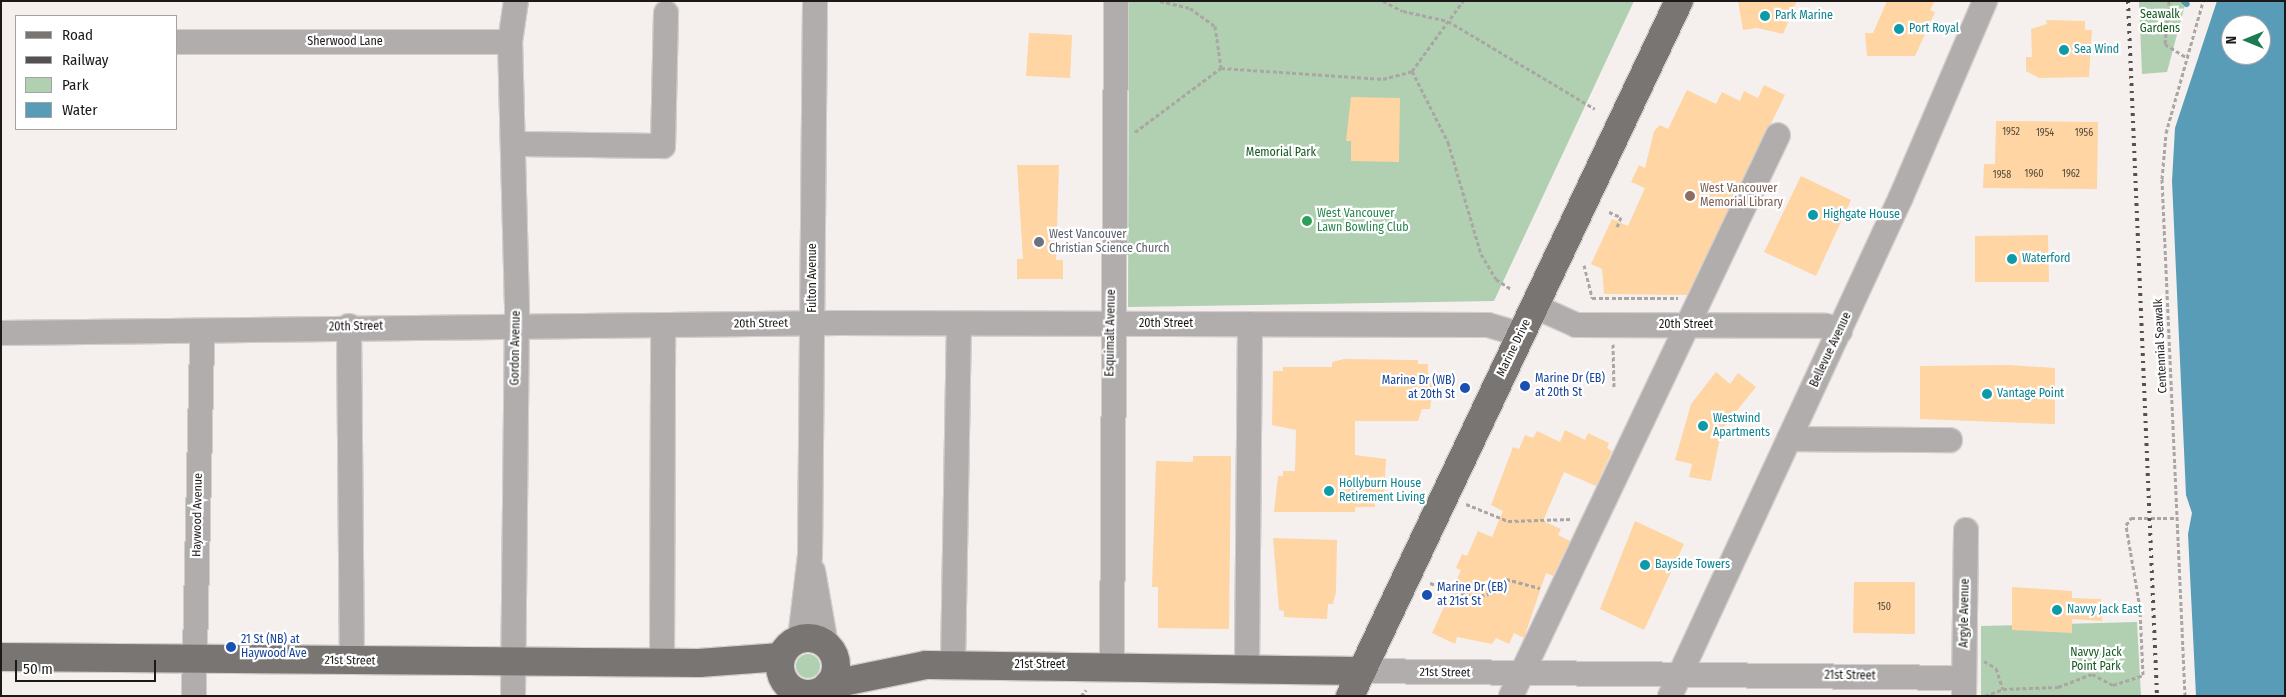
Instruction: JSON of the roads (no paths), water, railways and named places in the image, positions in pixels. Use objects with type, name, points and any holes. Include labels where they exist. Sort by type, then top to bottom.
[{"type":"main road","name":"Marine Drive","points":[[1350,696],[1679,1]]},
{"type":"main road","name":"21st Street","points":[[1,657],[195,658],[352,662],[698,663],[807,673],[926,665],[1112,665],[1362,671]]},
{"type":"street","name":"Gordon Avenue","points":[[513,696],[517,327],[510,42],[516,1]]},
{"type":"street","name":"Fulton Avenue","points":[[807,673],[810,555],[815,1]]},
{"type":"street","name":"Esquimalt Avenue","points":[[1112,665],[1112,324],[1116,1]]},
{"type":"street","name":"Bellevue Avenue","points":[[1670,696],[1840,331],[1985,1]]},
{"type":"street","points":[[514,144],[663,146],[666,13]]},
{"type":"street","name":"Sherwood Lane","points":[[179,42],[510,42]]},
{"type":"street","points":[[1511,696],[1685,325],[1778,135]]},
{"type":"street","name":"20th Street","points":[[1534,306],[1576,325],[1826,326],[1840,331]]},
{"type":"street","name":"20th Street","points":[[1,333],[202,334],[349,326],[517,327],[812,323],[1488,325],[1520,334]]},
{"type":"street","points":[[953,665],[959,324]]},
{"type":"street","points":[[1247,667],[1250,324]]},
{"type":"street","points":[[662,663],[663,325]]},
{"type":"street","points":[[349,326],[352,662]]},
{"type":"street","name":"Haywood Avenue","points":[[194,696],[202,334]]},
{"type":"street","points":[[1789,439],[1950,440]]},
{"type":"street","name":"Argyle Avenue","points":[[1964,687],[1966,530]]},
{"type":"street","name":"21st Street","points":[[1362,671],[1680,674],[1964,687]]},
{"type":"water","points":[[2217,1],[2285,1],[2285,696],[2196,696],[2188,534],[2192,513],[2186,495],[2172,181],[2175,128]]},
{"type":"waterway","points":[[2184,1],[2187,4]]},
{"type":"railway","points":[[2128,1],[2157,696]]},
{"type":"place","name":"Park Marine","points":[[1765,16]]},
{"type":"place","name":"Port Royal","points":[[1899,29]]},
{"type":"place","name":"Sea Wind","points":[[2064,50]]},
{"type":"place","name":"West Vancouver Memorial Library","points":[[1690,196]]},
{"type":"place","name":"Highgate House","points":[[1813,215]]},
{"type":"place","name":"West Vancouver Lawn Bowling Club","points":[[1307,221]]},
{"type":"place","name":"West Vancouver Christian Science Church","points":[[1039,242]]},
{"type":"place","name":"Waterford","points":[[2012,259]]},
{"type":"place","name":"Marine Dr (EB) at 20th St","points":[[1525,386]]},
{"type":"place","name":"Marine Dr (WB) at 20th St","points":[[1465,388]]},
{"type":"place","name":"Vantage Point","points":[[1987,394]]},
{"type":"place","name":"Westwind Apartments","points":[[1703,426]]},
{"type":"place","name":"Hollyburn House Retirement Living","points":[[1329,491]]},
{"type":"place","name":"Bayside Towers","points":[[1645,565]]},
{"type":"place","name":"Marine Dr (EB) at 21st St","points":[[1427,595]]},
{"type":"place","name":"Navvy Jack East","points":[[2057,610]]},
{"type":"place","name":"21 St (NB) at Haywood Ave","points":[[231,647]]},
{"type":"park label","name":"Seawalk Gardens","points":[[2160,22]]},
{"type":"park label","name":"Memorial Park","points":[[1281,153]]},
{"type":"park label","name":"Navvy Jack Point Park","points":[[2096,660]]}]
